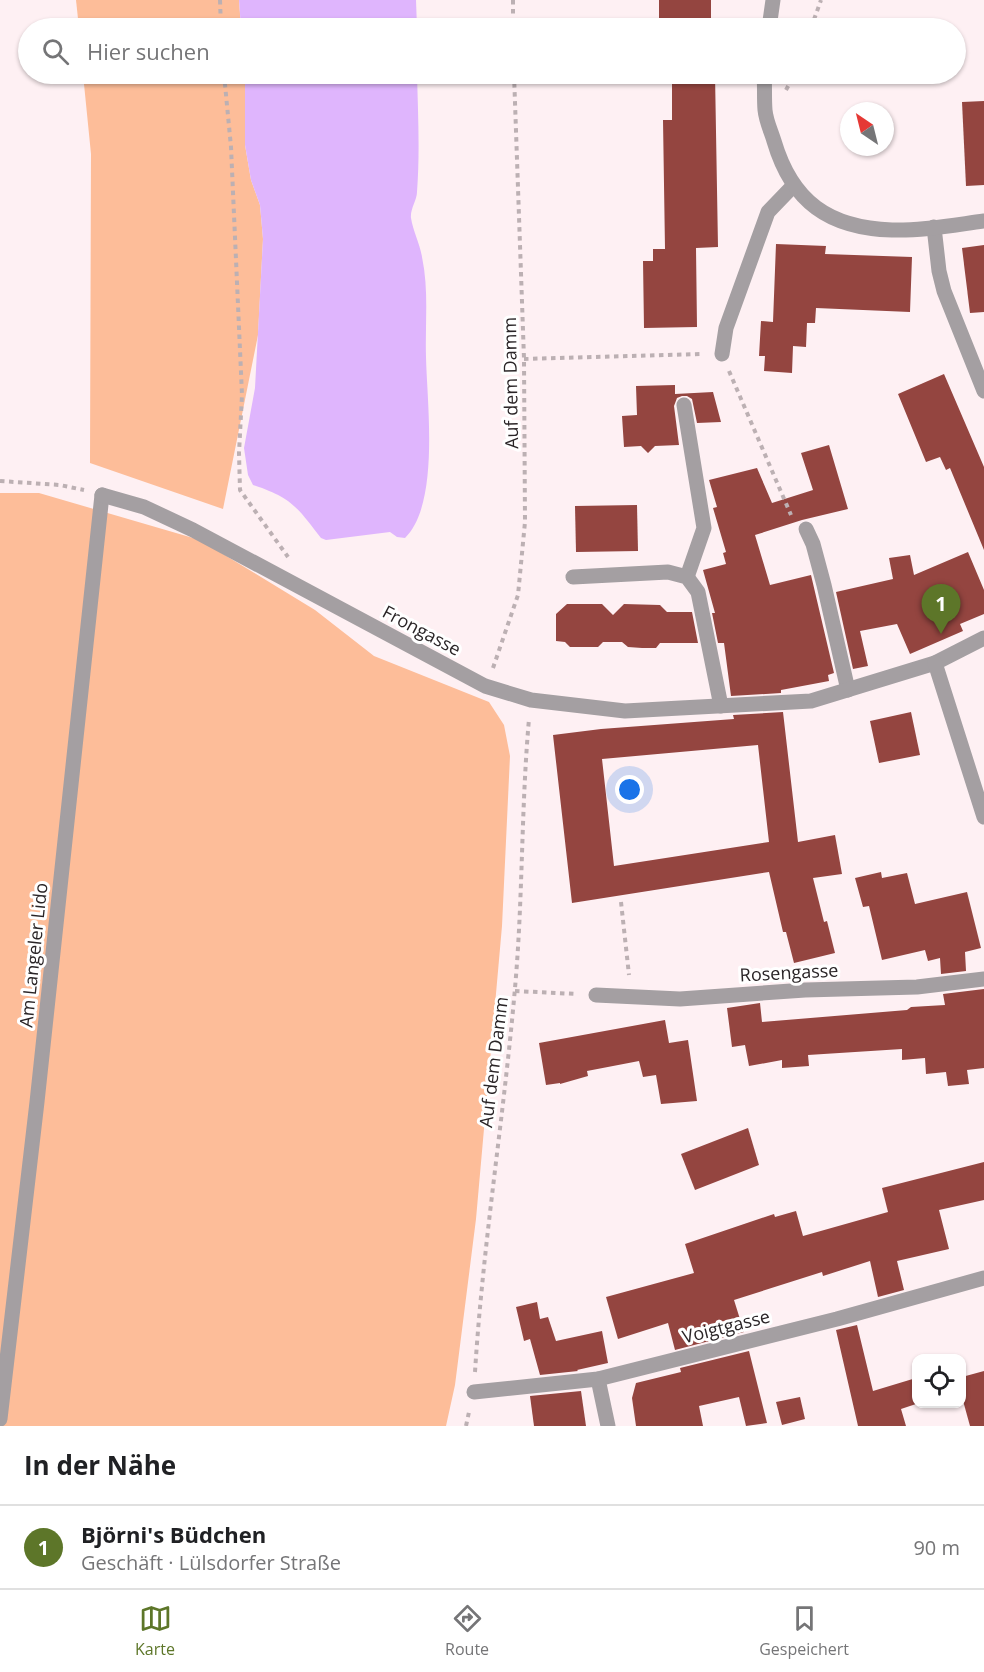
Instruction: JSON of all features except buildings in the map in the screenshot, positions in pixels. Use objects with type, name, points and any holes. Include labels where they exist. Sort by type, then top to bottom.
[{"type":"street","points":[[770,18],[773,0]]},
{"type":"street","points":[[765,84],[765,113],[778,158],[801,196],[823,212],[852,225],[892,230],[984,221]]},
{"type":"street","points":[[722,354],[726,328],[768,212],[793,186]]},
{"type":"street","points":[[934,227],[939,271],[944,291],[984,391]]},
{"type":"street","points":[[684,405],[704,528],[687,577]]},
{"type":"street","name":"Frongasse","points":[[102,495],[144,507],[309,591],[486,686],[531,700],[626,711],[811,701],[934,663],[984,638]]},
{"type":"street","name":"Am Langeler Lido","points":[[0,1419],[102,495]]},
{"type":"street","points":[[806,529],[822,575],[848,690]]},
{"type":"street","points":[[573,577],[668,572],[687,577],[698,592],[721,706]]},
{"type":"street","points":[[934,663],[984,817]]},
{"type":"street","name":"Rosengasse","points":[[596,995],[680,999],[805,990],[917,987],[984,979]]},
{"type":"street","name":"Voigtgasse","points":[[474,1392],[598,1378],[837,1319],[984,1278]]},
{"type":"street","points":[[598,1378],[608,1426]]},
{"type":"path","points":[[220,0],[221,18]]},
{"type":"path","points":[[513,0],[513,18]]},
{"type":"path","points":[[815,18],[821,0]]},
{"type":"path","points":[[225,84],[231,147],[242,395],[240,490],[283,549],[309,591]]},
{"type":"path","name":"Auf dem Damm","points":[[486,686],[518,595],[525,522],[524,359],[514,84]]},
{"type":"path","points":[[524,359],[722,354],[796,525],[806,529]]},
{"type":"path","points":[[0,481],[60,485],[102,495]]},
{"type":"path","name":"Auf dem Damm","points":[[466,1426],[474,1392],[480,1301],[515,991],[520,924],[525,766],[531,700]]},
{"type":"path","points":[[621,902],[632,997]]},
{"type":"path","points":[[515,991],[596,995]]},
{"type":"shaded area","points":[[76,0],[239,0],[240,18],[78,18]]},
{"type":"shaded area","points":[[239,0],[416,0],[417,18],[240,18]]},
{"type":"shaded area","points":[[84,84],[245,84],[245,145],[251,180],[260,205],[263,239],[258,335],[223,509],[90,463],[91,154]]},
{"type":"shaded area","points":[[245,84],[417,84],[418,177],[417,195],[411,218],[421,252],[425,282],[429,452],[423,502],[416,522],[405,538],[397,537],[390,532],[326,540],[321,538],[293,505],[277,494],[253,485],[248,475],[244,448],[255,388],[263,239],[260,205],[251,180],[245,145]]},
{"type":"shaded area","points":[[0,493],[39,493],[200,540],[315,610],[374,656],[489,702],[504,725],[510,756],[502,926],[476,1219],[455,1385],[446,1426],[0,1426]]},
{"type":"place","name":"Björni's Büdchen","points":[[941,634]]}]
